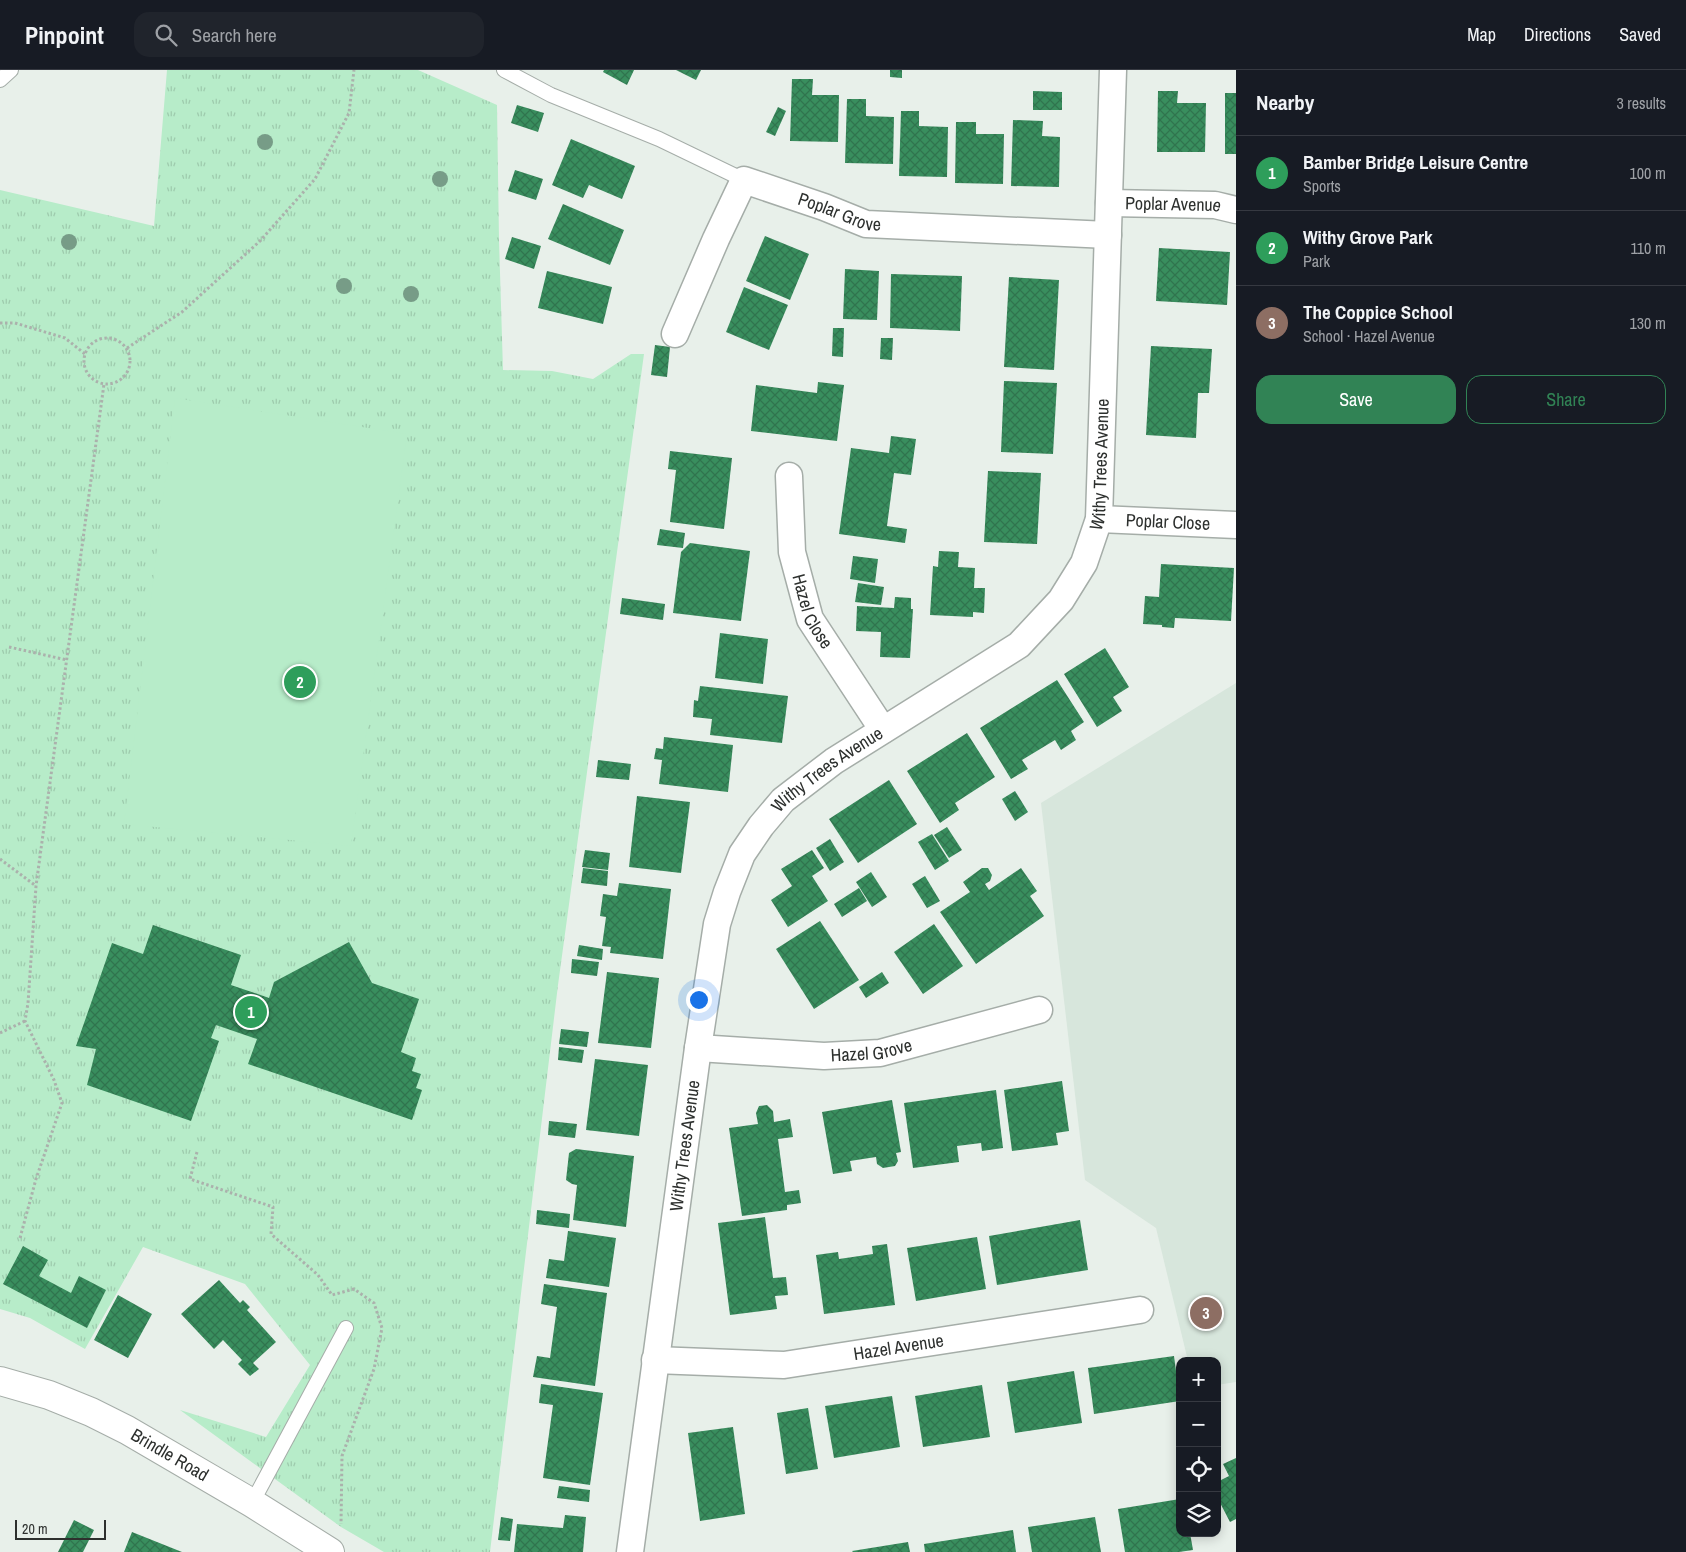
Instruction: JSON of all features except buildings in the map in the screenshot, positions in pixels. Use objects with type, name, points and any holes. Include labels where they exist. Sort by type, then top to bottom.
[{"type":"street","name":"Withy Trees Avenue","points":[[630,1552],[698,1048],[717,924],[742,854],[761,826],[783,800],[834,760],[1019,645],[1061,600],[1084,563],[1099,519],[1113,70]]},
{"type":"street","name":"Poplar Grove","points":[[744,180],[824,207],[866,224],[1108,235]]},
{"type":"street","points":[[675,334],[744,180]]},
{"type":"street","name":"Poplar Avenue","points":[[1109,202],[1215,205],[1236,210]]},
{"type":"street","name":"Hazel Close","points":[[789,476],[792,552],[810,619],[883,730]]},
{"type":"street","name":"Poplar Close","points":[[1099,519],[1236,525]]},
{"type":"street","name":"Hazel Grove","points":[[698,1048],[824,1056],[880,1053],[1039,1010]]},
{"type":"street","name":"Hazel Avenue","points":[[655,1360],[784,1365],[1140,1310]]},
{"type":"street","name":"Brindle Road","points":[[0,1381],[49,1395],[91,1412],[173,1456],[330,1552]]},
{"type":"lane","points":[[0,80],[11,70]]},
{"type":"lane","points":[[504,70],[551,95],[659,139],[744,180]]},
{"type":"lane","points":[[252,1503],[346,1328]]},
{"type":"path","points":[[127,348],[190,305],[260,241],[315,179],[349,113],[354,70]]},
{"type":"path","points":[[0,323],[15,323],[65,338],[85,354]]},
{"type":"path","points":[[100,339],[115,339],[127,348],[130,361],[127,374],[117,382],[104,384],[90,377],[84,362],[85,354],[94,343],[100,339]]},
{"type":"path","points":[[20,1238],[36,1179],[62,1103],[54,1080],[25,1021],[28,1003],[36,886],[104,384]]},
{"type":"path","points":[[9,647],[67,660]]},
{"type":"path","points":[[0,859],[36,886]]},
{"type":"path","points":[[0,1033],[25,1021]]},
{"type":"path","points":[[197,1152],[190,1178],[273,1207],[271,1234],[318,1275],[332,1295],[354,1289],[374,1303],[382,1328],[374,1368],[342,1456],[341,1527]]},
{"type":"shaded area","points":[[1236,683],[1236,1382],[1221,1384],[1221,1357],[1187,1357],[1156,1228],[1085,1180],[1041,803]]},
{"type":"green space","points":[[167,70],[418,70],[497,105],[503,370],[552,371],[593,379],[631,354],[644,354],[558,985],[490,1552],[384,1552],[341,1527],[180,1410],[266,1437],[310,1365],[245,1284],[143,1247],[85,1349],[30,1318],[0,1309],[0,190],[154,226]]},
{"type":"green space","points":[[175,398],[407,434],[351,846],[124,824]]},
{"type":"place","name":"Withy Grove Park","points":[[300,682]]},
{"type":"place","name":"Bamber Bridge Leisure Centre","points":[[251,1012]]},
{"type":"place","name":"The Coppice School","points":[[1206,1313]]}]
